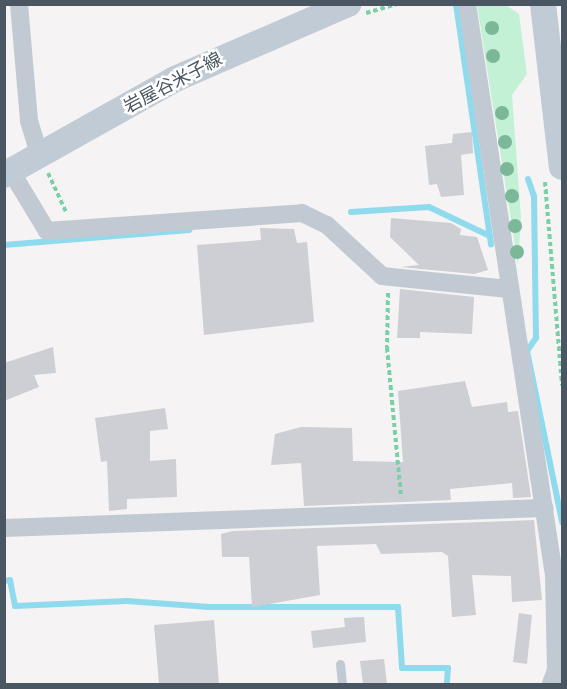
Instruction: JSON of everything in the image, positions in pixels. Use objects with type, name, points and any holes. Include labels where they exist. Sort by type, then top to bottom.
[{"type":"main road","name":"岩屋谷米子線","points":[[8,174],[175,79],[348,4]]},
{"type":"main road","points":[[543,4],[554,172]]},
{"type":"street","points":[[19,4],[29,121],[40,157]]},
{"type":"street","points":[[467,4],[508,289],[554,575],[556,670],[551,684]]},
{"type":"street","points":[[8,174],[47,231],[302,213],[327,225],[371,269],[388,278],[508,289]]},
{"type":"street","points":[[4,528],[545,508]]},
{"type":"lane","points":[[340,664],[342,684]]},
{"type":"path","points":[[554,172],[562,385]]},
{"type":"path","points":[[388,278],[387,348],[402,513]]},
{"type":"green space","points":[[477,5],[506,5],[519,14],[527,74],[512,95],[521,218],[518,264]]},
{"type":"building","points":[[472,132],[473,153],[461,155],[464,195],[441,197],[437,184],[429,185],[425,146],[452,143],[453,134]]},
{"type":"building","points":[[391,218],[451,223],[461,229],[460,235],[477,237],[488,270],[474,274],[400,267],[419,265],[390,237]]},
{"type":"building","points":[[260,228],[294,229],[297,243],[307,242],[314,322],[204,335],[197,245],[261,240]]},
{"type":"building","points":[[400,289],[474,297],[472,334],[420,332],[420,338],[397,338]]},
{"type":"building","points":[[53,347],[56,373],[34,375],[39,387],[4,401],[4,363]]},
{"type":"building","points":[[465,381],[472,407],[507,402],[508,412],[518,411],[531,497],[513,498],[512,483],[450,489],[451,500],[304,506],[301,463],[271,465],[275,434],[301,427],[352,428],[353,461],[403,462],[398,391]]},
{"type":"building","points":[[165,408],[168,429],[150,431],[150,461],[176,459],[177,497],[127,499],[127,509],[109,511],[107,461],[101,462],[95,418]]},
{"type":"building","points":[[534,520],[542,600],[512,602],[511,576],[472,575],[476,615],[452,617],[448,556],[442,552],[381,554],[376,544],[317,546],[320,595],[252,607],[249,557],[222,557],[221,534],[233,531]]},
{"type":"building","points":[[519,613],[532,615],[527,664],[513,662]]},
{"type":"building","points":[[364,617],[366,642],[313,648],[311,631],[345,627],[344,618]]},
{"type":"building","points":[[214,620],[219,684],[159,684],[154,625]]},
{"type":"building","points":[[384,659],[387,684],[363,684],[360,661]]},
{"type":"waterway","points":[[456,4],[491,244]]},
{"type":"waterway","points":[[528,179],[534,196],[536,338],[527,351],[562,522]]},
{"type":"waterway","points":[[351,212],[429,207],[490,236]]},
{"type":"waterway","points":[[4,245],[189,230]]},
{"type":"waterway","points":[[4,581],[10,580],[15,606],[127,601],[209,607],[398,607],[402,668],[448,668],[447,684]]}]
